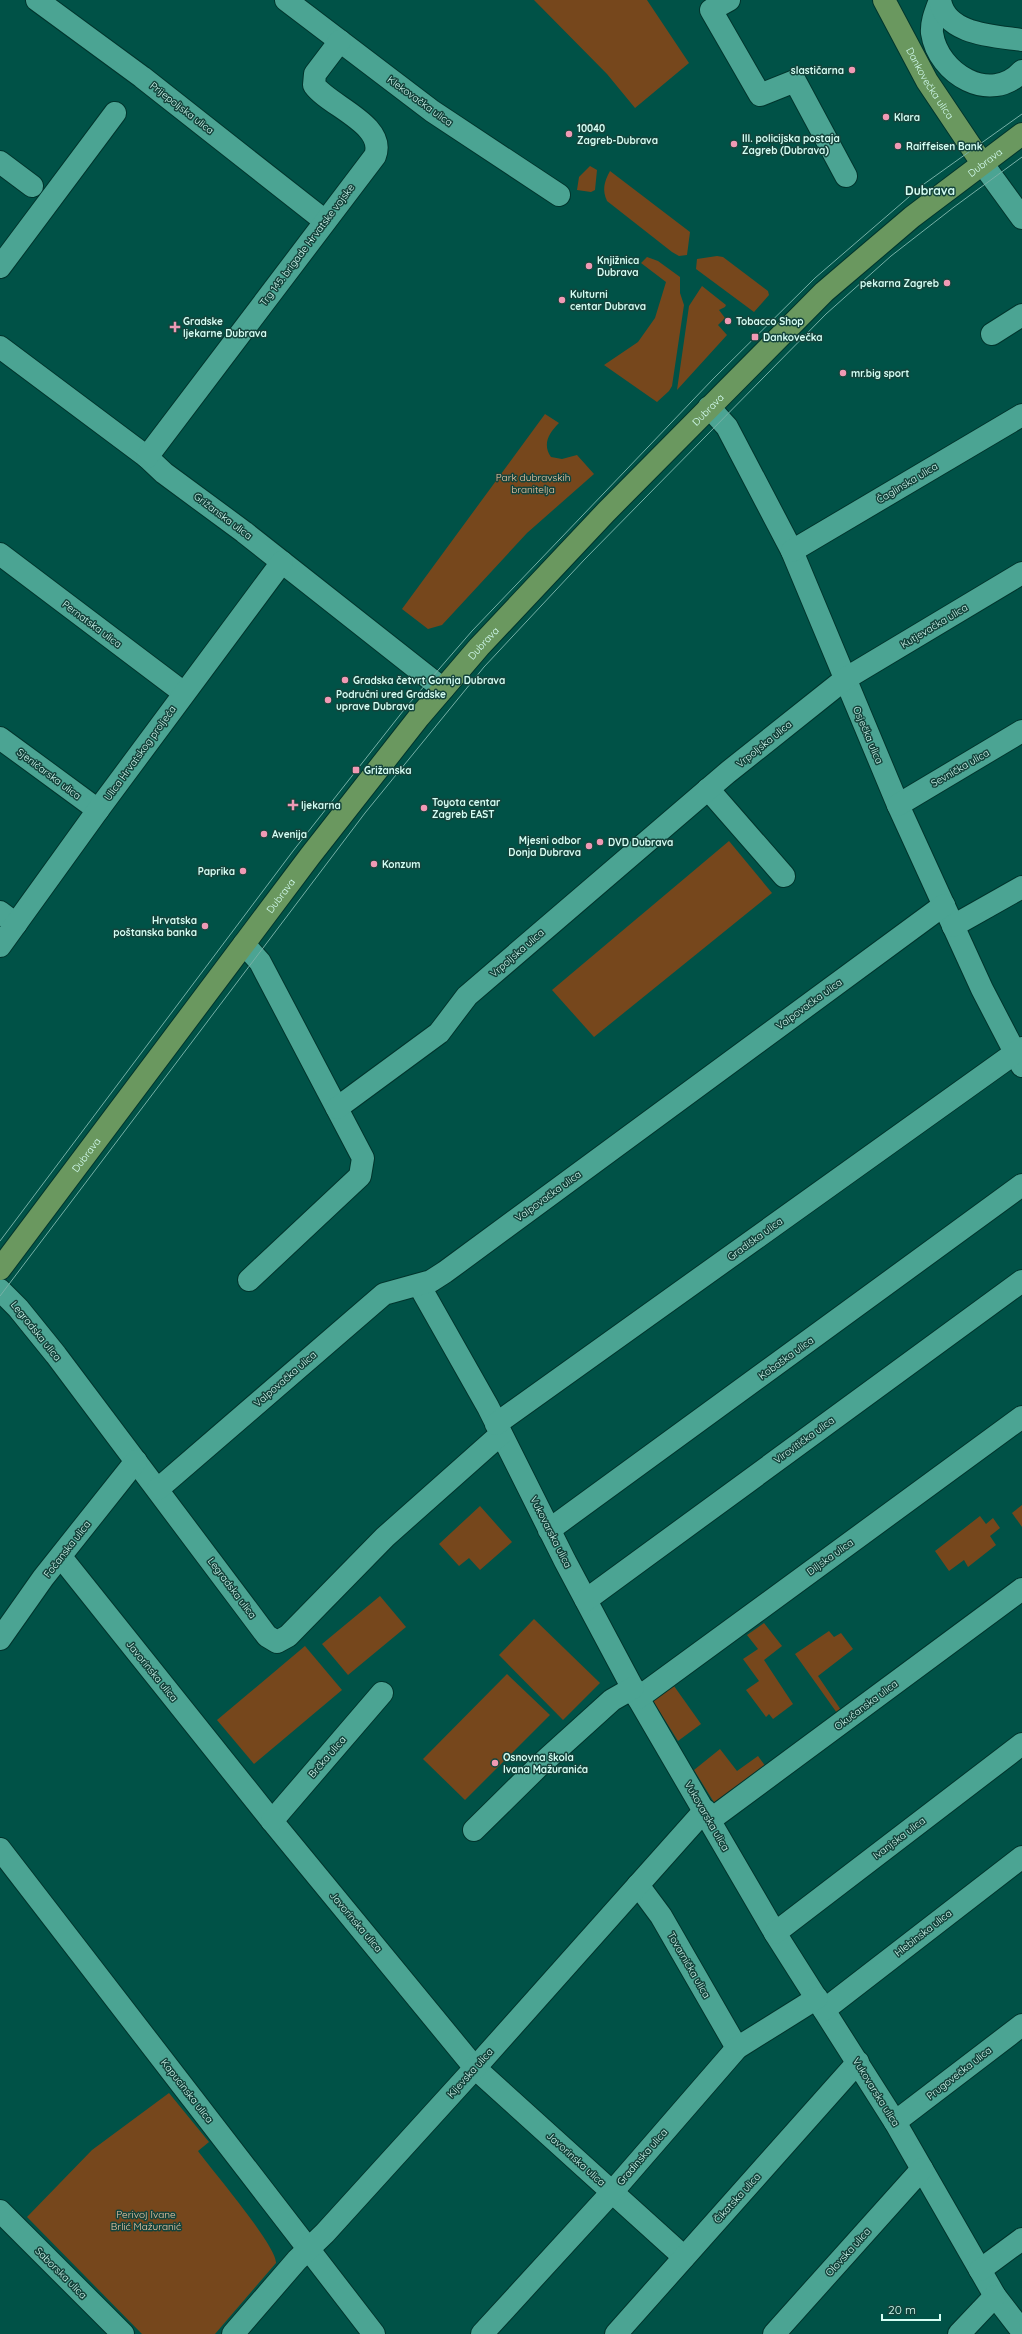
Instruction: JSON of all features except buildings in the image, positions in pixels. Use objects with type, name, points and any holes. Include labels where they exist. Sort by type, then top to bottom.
[{"type":"main road","name":"Dankovečka ulica","points":[[884,0],[927,81],[951,119],[982,163]]},
{"type":"main road","name":"Dubrava","points":[[0,1269],[360,791],[443,689],[523,599],[774,340],[852,267],[912,216],[1022,134]]},
{"type":"street","name":"Prijepoljska ulica","points":[[37,0],[142,77],[324,221]]},
{"type":"street","name":"Klekovačka ulica","points":[[286,0],[432,111],[559,195]]},
{"type":"street","points":[[728,0],[711,10],[760,95],[794,81],[846,176]]},
{"type":"street","points":[[940,0],[942,9],[961,27],[974,32],[1022,40]]},
{"type":"street","points":[[940,0],[932,21],[932,34],[945,61],[957,74],[971,82],[986,86],[1002,85],[1016,77],[1022,71]]},
{"type":"street","name":"Trg 145. brigade Hrvatske vojske","points":[[147,457],[324,221],[375,156],[377,149],[374,135],[371,131],[314,85],[315,74],[340,42]]},
{"type":"street","points":[[0,267],[115,113]]},
{"type":"street","points":[[0,162],[32,186]]},
{"type":"street","points":[[982,163],[1022,218]]},
{"type":"street","points":[[992,334],[1022,315]]},
{"type":"street","name":"Grižanska ulica","points":[[0,347],[147,457],[164,473],[282,562],[443,689]]},
{"type":"street","name":"Osječka ulica","points":[[709,407],[727,428],[792,551],[898,804],[993,1014],[1019,1056]]},
{"type":"street","name":"Čaglinska ulica","points":[[792,551],[1022,415]]},
{"type":"street","name":"Pernatska ulica","points":[[0,554],[184,693]]},
{"type":"street","name":"Ulica Hrvatskog proljeća","points":[[0,946],[8,918],[98,810],[282,562]]},
{"type":"street","name":"Kutjevačka ulica","points":[[845,679],[1022,573]]},
{"type":"street","name":"Vrpoljska ulica","points":[[337,1108],[439,1033],[467,996],[708,789],[845,679]]},
{"type":"street","name":"Sevnička ulica","points":[[898,804],[1022,732]]},
{"type":"street","name":"Sjeničarska ulica","points":[[0,738],[98,810]]},
{"type":"street","points":[[708,789],[784,876]]},
{"type":"street","points":[[953,926],[1022,887]]},
{"type":"street","name":"Valpovačka ulica","points":[[158,1489],[384,1294],[431,1281],[445,1272],[944,905]]},
{"type":"street","points":[[244,944],[260,962],[363,1158],[360,1176],[248,1280]]},
{"type":"street","name":"Gradiška ulica","points":[[499,1429],[1019,1056]]},
{"type":"street","name":"Kobaška ulica","points":[[549,1530],[1022,1185]]},
{"type":"street","name":"Virovitička ulica","points":[[586,1600],[1022,1281]]},
{"type":"street","name":"Vukovarska ulica","points":[[419,1285],[499,1429],[549,1530],[636,1693],[775,1933],[896,2122],[995,2296],[1022,2331]]},
{"type":"street","name":"Legradska ulica","points":[[0,1290],[18,1308],[56,1355],[267,1636],[277,1642],[288,1636],[385,1537],[499,1429]]},
{"type":"street","name":"Diljska ulica","points":[[474,1830],[539,1766],[612,1700],[636,1693],[1022,1417]]},
{"type":"street","name":"Fočanska ulica","points":[[0,1639],[61,1557],[136,1461]]},
{"type":"street","name":"Javorinska ulica","points":[[61,1557],[272,1821],[475,2068],[613,2191],[684,2257]]},
{"type":"street","name":"Okučanska ulica","points":[[707,1815],[1022,1589]]},
{"type":"street","name":"Brčka ulica","points":[[272,1821],[382,1693]]},
{"type":"street","name":"Ivanjska ulica","points":[[775,1933],[1022,1744]]},
{"type":"street","name":"Kijevska ulica","points":[[234,2334],[308,2249],[475,2068],[638,1885],[707,1815]]},
{"type":"street","name":"Kapucinska ulica","points":[[0,1849],[374,2334]]},
{"type":"street","name":"Hlebinska ulica","points":[[820,2004],[1022,1857]]},
{"type":"street","name":"Tovarnička ulica","points":[[638,1885],[661,1916],[737,2048]]},
{"type":"street","name":"Gradinska ulica","points":[[482,2334],[613,2191],[737,2048],[820,2004]]},
{"type":"street","name":"Prugovečka ulica","points":[[896,2122],[1022,2025]]},
{"type":"street","name":"Čikatska ulica","points":[[616,2334],[858,2062]]},
{"type":"street","name":"Olovska ulica","points":[[774,2334],[922,2169]]},
{"type":"street","name":"Saborska ulica","points":[[0,2211],[123,2334]]},
{"type":"street","points":[[980,2270],[1022,2239]]},
{"type":"street","points":[[959,2334],[995,2296]]},
{"type":"green space","points":[[534,0],[647,0],[689,63],[635,108],[607,74]]},
{"type":"green space","points":[[590,166],[597,170],[595,190],[591,192],[577,190],[579,177]]},
{"type":"green space","points":[[610,171],[690,232],[687,255],[679,256],[672,252],[607,201],[604,186]]},
{"type":"green space","points":[[717,256],[723,257],[768,291],[769,295],[754,312],[696,269],[697,259]]},
{"type":"green space","points":[[647,257],[658,261],[680,277],[680,293],[684,305],[672,386],[669,391],[657,402],[604,365],[638,342],[655,318],[666,282],[641,263]]},
{"type":"green space","points":[[702,286],[726,305],[719,310],[725,318],[718,325],[727,335],[677,390],[689,306]]},
{"type":"green space","name":"Park dubravskih branitelja","points":[[545,414],[559,423],[552,431],[547,443],[548,452],[551,457],[562,459],[577,455],[594,474],[527,533],[442,625],[428,629],[402,609]]},
{"type":"green space","points":[[729,841],[772,893],[594,1037],[552,990]]},
{"type":"green space","points":[[1022,1505],[1022,1527],[1012,1513]]},
{"type":"green space","points":[[480,1506],[512,1542],[480,1570],[469,1558],[459,1566],[439,1544]]},
{"type":"green space","points":[[980,1516],[986,1524],[993,1518],[1000,1528],[990,1536],[996,1545],[968,1567],[964,1560],[949,1571],[935,1551]]},
{"type":"green space","points":[[380,1596],[406,1627],[348,1675],[322,1644]]},
{"type":"green space","points":[[534,1619],[600,1683],[563,1720],[499,1655]]},
{"type":"green space","points":[[764,1623],[782,1646],[764,1660],[793,1704],[773,1719],[769,1714],[766,1717],[746,1690],[759,1681],[743,1659],[758,1649],[747,1635]]},
{"type":"green space","points":[[829,1631],[834,1637],[841,1633],[853,1649],[818,1676],[841,1710],[837,1713],[795,1654]]},
{"type":"green space","points":[[305,1646],[342,1690],[254,1764],[217,1720]]},
{"type":"green space","points":[[507,1674],[550,1715],[465,1800],[423,1759]]},
{"type":"green space","points":[[674,1686],[701,1724],[678,1741],[653,1701]]},
{"type":"green space","points":[[720,1749],[737,1771],[758,1756],[766,1767],[715,1804],[694,1770]]},
{"type":"green space","name":"Perivoj Ivane Brlić Mažuranić","points":[[169,2093],[209,2142],[198,2151],[255,2225],[266,2241],[276,2263],[215,2334],[142,2334],[27,2217],[92,2150]]},
{"type":"tram line","points":[[0,1241],[293,851],[407,706],[472,631],[714,378],[815,278],[924,184],[1022,114]]},
{"type":"tram line","points":[[0,1296],[365,813],[484,667],[584,560],[826,314],[891,256],[1022,157]]},
{"type":"place","name":"slastičarna","points":[[852,70]]},
{"type":"place","name":"Klara","points":[[886,117]]},
{"type":"place","name":"10040 Zagreb-Dubrava","points":[[569,134]]},
{"type":"place","name":"III. policijska postaja Zagreb (Dubrava)","points":[[734,144]]},
{"type":"place","name":"Raiffeisen Bank","points":[[898,146]]},
{"type":"place","name":"Knjižnica Dubrava","points":[[589,266]]},
{"type":"place","name":"pekarna Zagreb","points":[[947,283]]},
{"type":"place","name":"Kulturni centar Dubrava","points":[[562,300]]},
{"type":"place","name":"Tobacco Shop","points":[[728,321]]},
{"type":"place","name":"Gradske ljekarne Dubrava","points":[[175,327]]},
{"type":"place","name":"Dankovečka","points":[[755,337]]},
{"type":"place","name":"mr.big sport","points":[[843,373]]},
{"type":"place","name":"Gradska četvrt Gornja Dubrava","points":[[345,680]]},
{"type":"place","name":"Područni ured Gradske uprave Dubrava","points":[[328,700]]},
{"type":"place","name":"Grižanska","points":[[356,770]]},
{"type":"place","name":"ljekarna","points":[[293,805]]},
{"type":"place","name":"Toyota centar Zagreb EAST","points":[[424,808]]},
{"type":"place","name":"Avenija","points":[[264,834]]},
{"type":"place","name":"DVD Dubrava","points":[[600,842]]},
{"type":"place","name":"Mjesni odbor Donja Dubrava","points":[[589,846]]},
{"type":"place","name":"Konzum","points":[[374,864]]},
{"type":"place","name":"Paprika","points":[[243,871]]},
{"type":"place","name":"Hrvatska poštanska banka","points":[[205,926]]},
{"type":"place","name":"Osnovna škola Ivana Mažuranića","points":[[495,1763]]},
{"type":"district","name":"Dubrava","points":[[930,190]]}]
